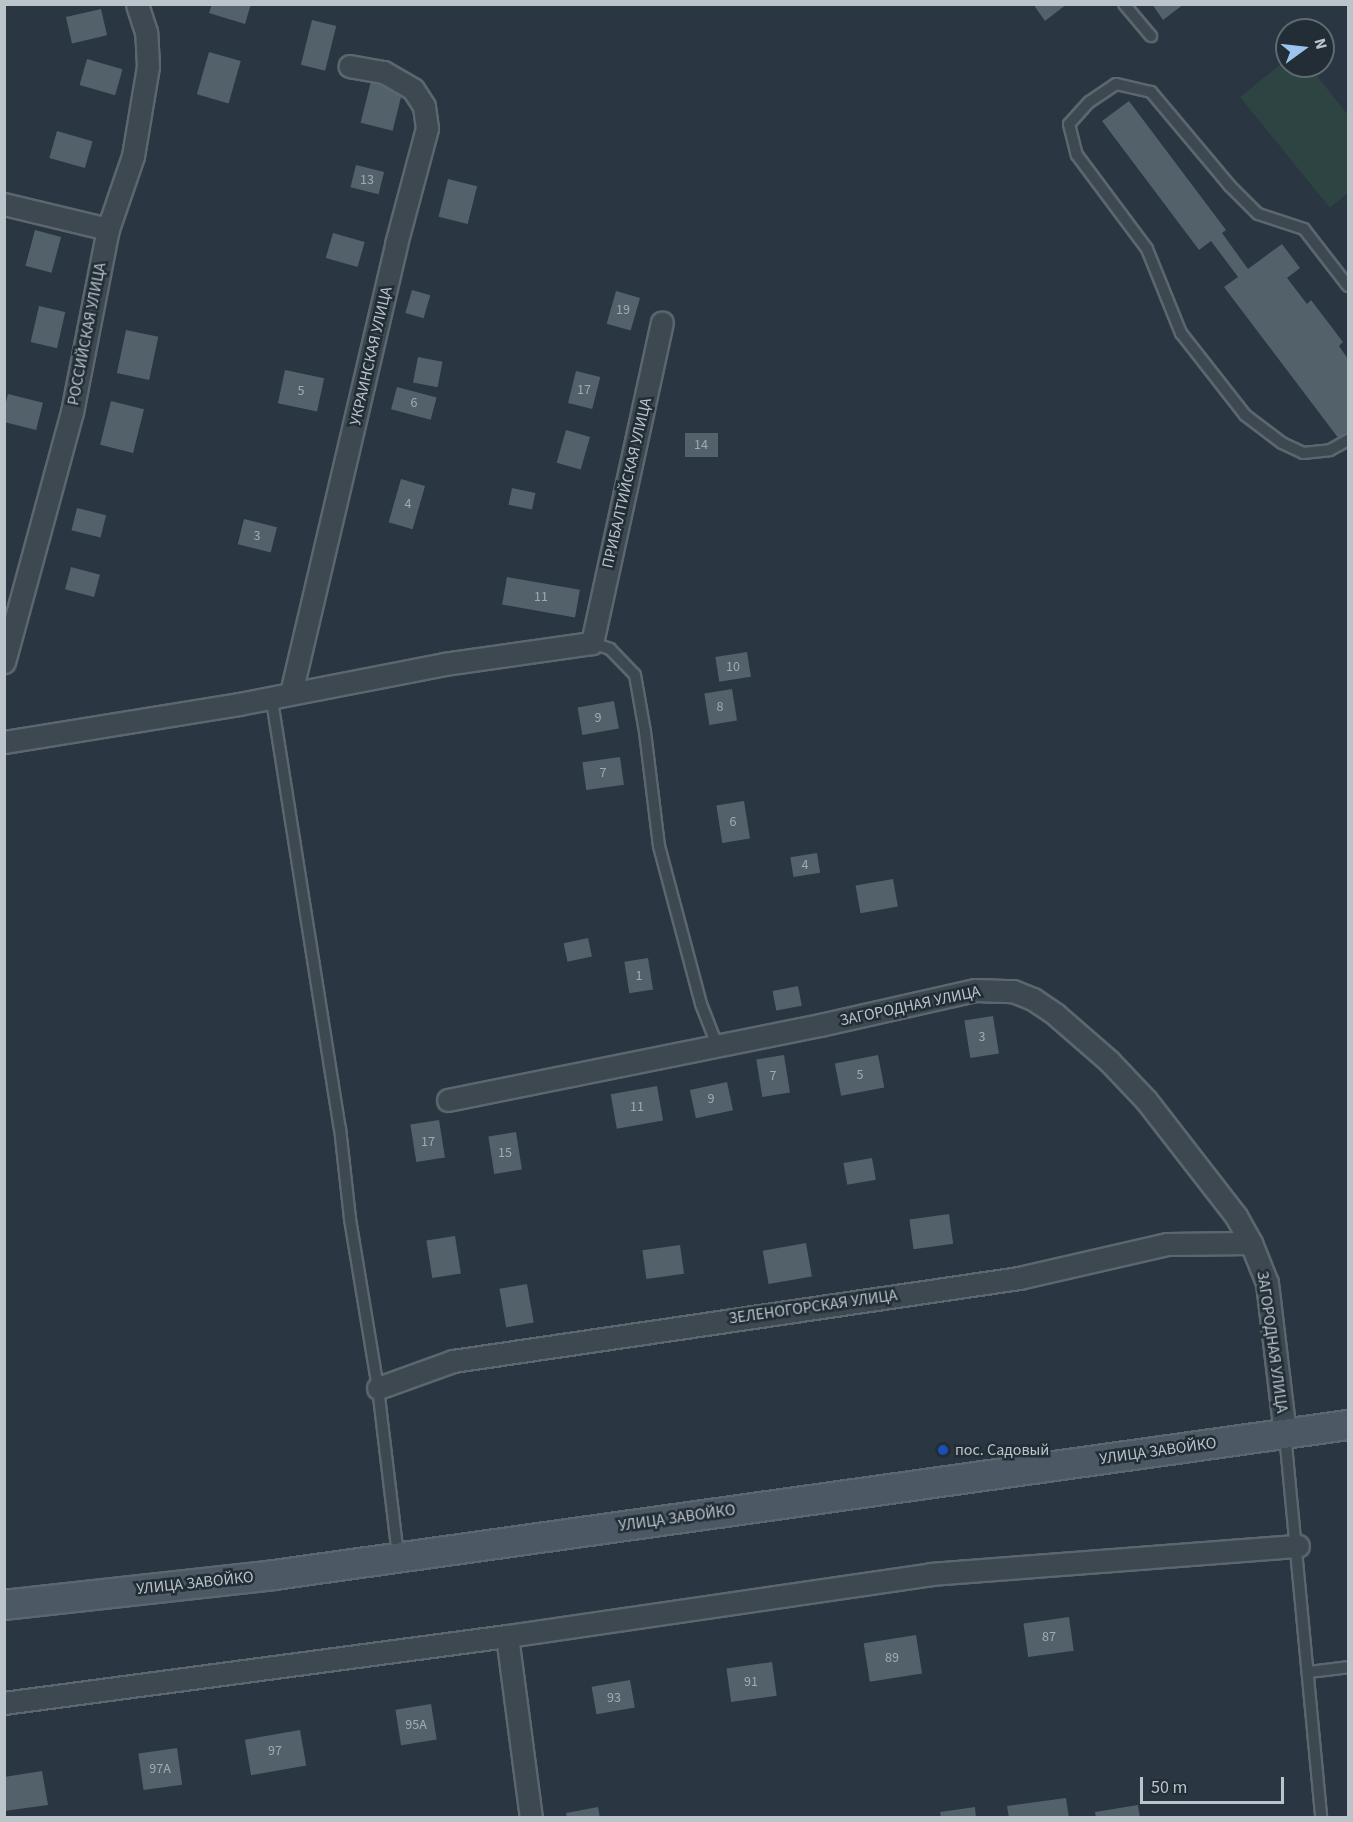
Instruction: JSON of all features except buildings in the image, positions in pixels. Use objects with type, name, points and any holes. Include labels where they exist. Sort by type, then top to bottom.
[{"type":"main road","name":"УЛИЦА ЗАВОЙКО","points":[[5,1603],[274,1575],[1348,1425]]},
{"type":"street","name":"РОССИЙСКАЯ УЛИЦА","points":[[4,662],[72,412],[108,229],[133,156],[148,66],[146,32],[137,4]]},
{"type":"street","name":"УКРАИНСКАЯ УЛИЦА","points":[[288,694],[396,244],[427,128],[424,106],[413,89],[383,72],[350,66]]},
{"type":"street","points":[[4,204],[108,229]]},
{"type":"street","name":"ПРИБАЛТИЙСКАЯ УЛИЦА","points":[[592,643],[662,323]]},
{"type":"street","points":[[4,742],[288,694],[444,664],[592,643]]},
{"type":"street","name":"ЗАГОРОДНАЯ УЛИЦА","points":[[448,1100],[855,1018],[975,990],[1013,991],[1033,999],[1055,1014],[1109,1061],[1146,1100],[1236,1216],[1251,1243],[1266,1283],[1285,1434]]},
{"type":"street","name":"ЗЕЛЕНОГОРСКАЯ УЛИЦА","points":[[378,1388],[453,1361],[1019,1278],[1167,1244],[1251,1243]]},
{"type":"street","points":[[4,1703],[507,1636],[931,1574],[1298,1546]]},
{"type":"street","points":[[507,1636],[531,1818]]},
{"type":"lane","points":[[1124,4],[1151,36]]},
{"type":"lane","points":[[1348,286],[1304,229],[1258,214],[1230,186],[1151,92],[1116,84],[1089,102],[1069,124],[1077,155],[1147,249],[1181,333],[1245,415],[1282,443],[1302,453],[1330,450],[1348,440]]},
{"type":"lane","points":[[592,643],[610,650],[635,675],[645,732],[659,846],[701,1004],[717,1044]]},
{"type":"lane","points":[[288,694],[275,701],[273,707],[340,1128],[350,1219],[378,1388],[399,1557]]},
{"type":"lane","points":[[1285,1434],[1298,1546],[1321,1818]]},
{"type":"lane","points":[[1308,1672],[1348,1667]]},
{"type":"green space","points":[[1275,69],[1275,78],[1319,78],[1348,115],[1348,193],[1330,208],[1240,97]]},
{"type":"place","name":"пос. Садовый","points":[[943,1450]]}]
